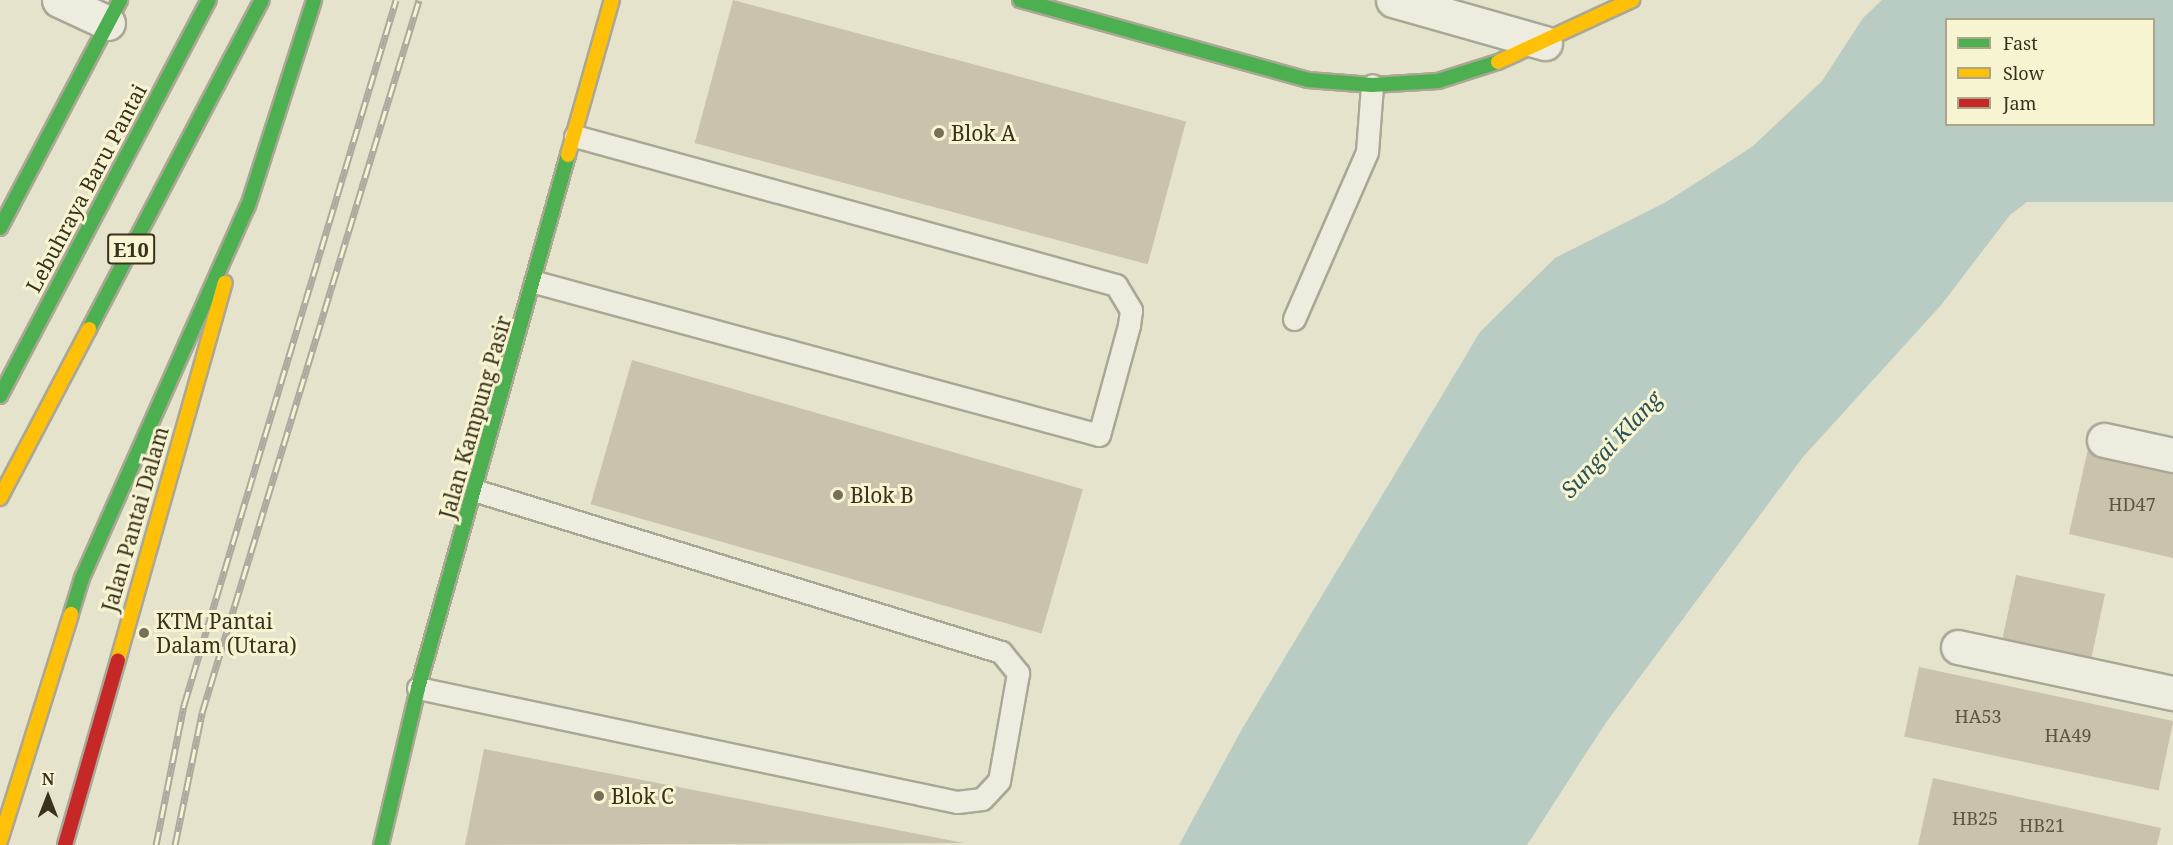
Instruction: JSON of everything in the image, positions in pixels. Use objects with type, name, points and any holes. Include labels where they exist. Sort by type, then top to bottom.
[{"type":"main road","name":"Lebuhraya Baru Pantai","points":[[0,396],[209,0]]},
{"type":"main road","name":"E10","points":[[0,498],[262,0]]},
{"type":"main road","points":[[0,841],[49,672],[125,473],[248,206],[314,0]]},
{"type":"main road","name":"Jalan Kampung Pasir","points":[[381,845],[418,688],[477,491],[612,0]]},
{"type":"main road","points":[[1020,0],[1308,80],[1372,86],[1438,81],[1486,68],[1545,43],[1632,0]]},
{"type":"main road","points":[[0,228],[114,12]]},
{"type":"main road","name":"Jalan Pantai Dalam","points":[[65,845],[248,206]]},
{"type":"street","points":[[59,0],[114,12]]},
{"type":"street","points":[[1393,0],[1545,43]]},
{"type":"street","points":[[2104,440],[2173,455]]},
{"type":"street","points":[[1958,647],[2173,693]]},
{"type":"lane","points":[[1294,319],[1368,153],[1372,86]]},
{"type":"lane","points":[[535,282],[1099,435],[1130,325],[1131,310],[1116,285],[575,136]]},
{"type":"lane","points":[[418,688],[957,802],[982,799],[999,781],[1018,672],[1001,652],[477,491]]},
{"type":"water","name":"Sungai Klang","points":[[1882,0],[2173,0],[2173,202],[2027,202],[2010,215],[1942,304],[1803,457],[1605,724],[1527,845],[1179,845],[1242,729],[1480,332],[1555,258],[1666,202],[1752,147],[1822,81],[1863,18]]},
{"type":"building","name":"Blok A","points":[[733,0],[1186,121],[1148,264],[695,143]]},
{"type":"building","name":"Blok B","points":[[632,360],[1083,489],[1041,633],[591,504]]},
{"type":"building","points":[[2088,449],[2173,469],[2173,558],[2069,534]]},
{"type":"building","points":[[2016,575],[2105,594],[2090,663],[2001,644]]},
{"type":"building","points":[[1919,667],[2173,721],[2159,791],[1904,736]]},
{"type":"building","name":"Blok C","points":[[484,749],[964,843],[465,845]]},
{"type":"building","points":[[1933,778],[2161,828],[2157,845],[1918,845]]},
{"type":"railway","points":[[156,845],[184,705],[396,0]]},
{"type":"railway","points":[[175,845],[202,713],[419,0]]},
{"type":"traffic: fast","points":[[0,228],[120,0]]},
{"type":"traffic: fast","points":[[0,396],[209,0]]},
{"type":"traffic: fast","points":[[89,329],[262,0]]},
{"type":"traffic: fast","points":[[71,614],[82,578],[248,206],[314,0]]},
{"type":"traffic: fast","points":[[1020,0],[1308,80],[1372,85],[1438,81],[1498,62]]},
{"type":"traffic: fast","points":[[381,845],[418,688],[568,155]]},
{"type":"traffic: slow","points":[[568,155],[612,0]]},
{"type":"traffic: slow","points":[[1498,62],[1632,0]]},
{"type":"traffic: slow","points":[[118,660],[225,283]]},
{"type":"traffic: slow","points":[[0,498],[89,329]]},
{"type":"traffic: slow","points":[[0,841],[71,614]]},
{"type":"traffic: jam","points":[[65,845],[118,660]]},
{"type":"place","name":"Blok A","points":[[939,133]]},
{"type":"place","name":"Blok B","points":[[838,495]]},
{"type":"place","name":"KTM Pantai Dalam (Utara)","points":[[144,633]]},
{"type":"place","name":"Blok C","points":[[599,796]]}]
